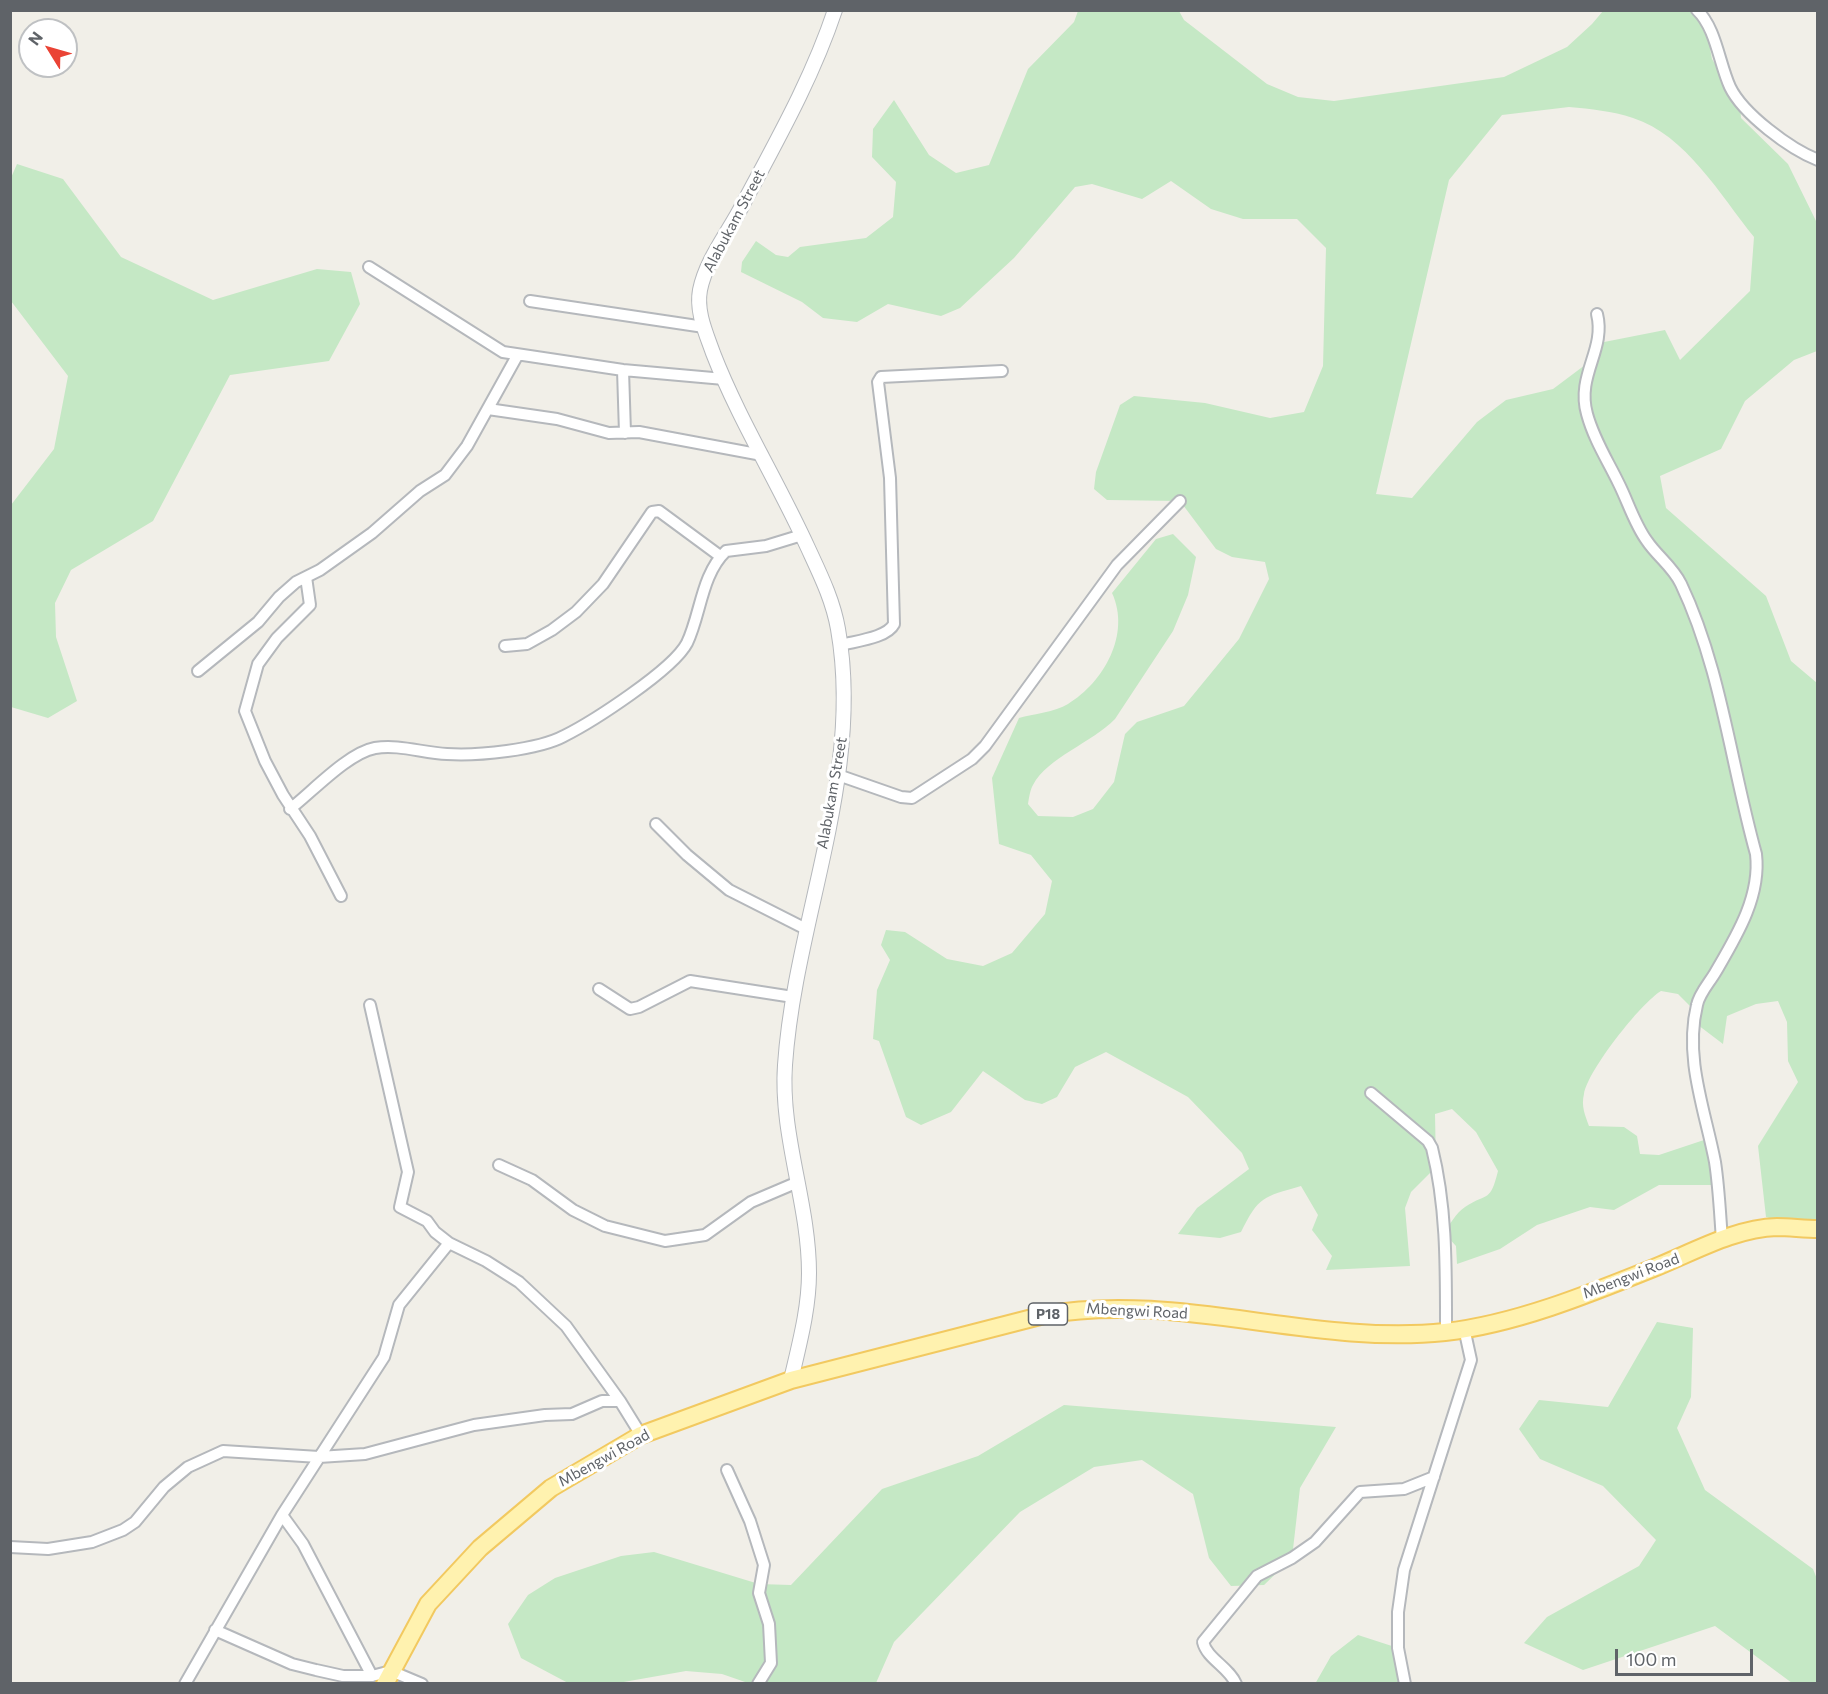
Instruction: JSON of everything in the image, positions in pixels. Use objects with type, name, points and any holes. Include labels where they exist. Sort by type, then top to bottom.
[{"type":"main road","name":"Mbengwi Road","points":[[383,1677],[428,1604],[480,1548],[550,1488],[641,1435],[791,1380],[1044,1314],[1080,1308],[1208,1315],[1309,1330],[1381,1335],[1446,1332],[1495,1323],[1601,1289],[1722,1240],[1775,1227],[1818,1230]]},
{"type":"street","name":"Alabukam Street","points":[[791,1380],[803,1328],[809,1272],[798,1182],[790,1145],[785,1065],[806,929],[838,775],[844,722],[841,645],[831,600],[802,535],[724,380],[699,310],[700,290],[710,262],[793,110],[835,10]]},
{"type":"street","points":[[1697,10],[1708,26],[1730,87],[1740,104],[1800,153],[1818,160]]},
{"type":"street","points":[[369,267],[485,343],[518,356],[724,380]]},
{"type":"street","points":[[530,302],[704,327]]},
{"type":"street","points":[[1597,314],[1601,327],[1599,343],[1589,362],[1583,389],[1586,414],[1598,446],[1645,540],[1680,583],[1706,647],[1756,854],[1758,869],[1743,921],[1697,1002],[1694,1022],[1695,1075],[1718,1183],[1722,1240]]},
{"type":"street","points":[[198,671],[258,622],[279,597],[372,533],[415,495],[445,475],[467,446],[518,356]]},
{"type":"street","points":[[623,370],[626,433]]},
{"type":"street","points":[[841,645],[882,634],[892,630],[894,624],[890,478],[878,382],[881,377],[1002,371]]},
{"type":"street","points":[[488,409],[557,419],[609,433],[639,432],[762,455]]},
{"type":"street","points":[[838,775],[901,797],[912,798],[972,759],[1019,701],[1117,566],[1180,501]]},
{"type":"street","points":[[505,646],[527,644],[552,630],[576,612],[603,584],[652,512],[659,511],[720,556]]},
{"type":"street","points":[[290,809],[350,760],[373,748],[397,747],[447,754],[494,754],[562,737],[634,691],[682,650],[706,585],[720,556],[726,551],[766,546],[802,535]]},
{"type":"street","points":[[306,577],[310,604],[277,638],[258,664],[245,711],[265,761],[290,809],[310,836],[341,896]]},
{"type":"street","points":[[656,824],[687,855],[729,890],[806,929]]},
{"type":"street","points":[[599,989],[630,1009],[639,1007],[690,981],[794,997]]},
{"type":"street","points":[[370,1005],[408,1172],[400,1207],[427,1221],[435,1232],[449,1243],[502,1271],[566,1326],[620,1401],[641,1435]]},
{"type":"street","points":[[1371,1093],[1428,1141],[1432,1148],[1442,1208],[1447,1276],[1446,1332]]},
{"type":"street","points":[[499,1166],[537,1183],[573,1210],[604,1226],[665,1241],[705,1235],[751,1202],[798,1182]]},
{"type":"street","points":[[185,1683],[282,1515],[384,1357],[399,1305],[449,1243]]},
{"type":"street","points":[[1405,1683],[1398,1636],[1398,1612],[1404,1570],[1471,1360],[1464,1328]]},
{"type":"street","points":[[10,1547],[48,1549],[92,1542],[123,1530],[135,1522],[164,1487],[188,1467],[223,1451],[319,1457],[365,1454],[474,1425],[545,1415],[563,1416],[602,1401],[620,1401]]},
{"type":"street","points":[[727,1470],[750,1521],[764,1565],[759,1593],[769,1624],[771,1663],[758,1683]]},
{"type":"street","points":[[1236,1683],[1233,1675],[1205,1649],[1203,1642],[1257,1576],[1292,1558],[1315,1542],[1360,1492],[1404,1489],[1434,1477]]},
{"type":"street","points":[[282,1515],[303,1544],[383,1677]]},
{"type":"street","points":[[214,1630],[292,1664],[343,1676],[383,1677],[422,1683]]},
{"type":"green space","points":[[1078,11],[1179,11],[1184,20],[1267,84],[1298,97],[1334,101],[1504,77],[1567,47],[1603,11],[1703,11],[1712,59],[1740,104],[1741,118],[1788,164],[1817,223],[1817,351],[1794,360],[1745,401],[1721,449],[1660,476],[1666,508],[1766,596],[1791,661],[1817,683],[1817,1226],[1797,1227],[1766,1217],[1758,1146],[1798,1082],[1788,1061],[1787,1022],[1778,1001],[1756,1004],[1727,1016],[1723,1044],[1694,1022],[1690,1006],[1678,994],[1661,991],[1641,1009],[1616,1038],[1595,1069],[1584,1094],[1584,1110],[1589,1126],[1624,1127],[1637,1136],[1640,1154],[1659,1155],[1710,1138],[1714,1162],[1712,1185],[1659,1185],[1614,1210],[1590,1207],[1537,1225],[1500,1249],[1457,1264],[1456,1246],[1444,1233],[1462,1209],[1490,1192],[1498,1171],[1476,1132],[1452,1109],[1435,1114],[1436,1167],[1411,1192],[1405,1208],[1410,1266],[1326,1270],[1332,1256],[1312,1230],[1318,1215],[1301,1186],[1264,1200],[1253,1211],[1241,1232],[1220,1238],[1178,1234],[1197,1208],[1249,1169],[1242,1153],[1188,1097],[1106,1052],[1075,1067],[1057,1097],[1042,1104],[1025,1100],[983,1071],[951,1112],[921,1125],[906,1117],[879,1041],[873,1039],[877,990],[890,960],[881,945],[886,930],[905,932],[947,959],[983,966],[1012,953],[1045,914],[1052,881],[1031,855],[999,844],[992,778],[1019,718],[1063,707],[1081,695],[1093,683],[1111,656],[1116,640],[1117,609],[1112,593],[1156,539],[1173,534],[1196,557],[1188,595],[1173,631],[1115,719],[1059,758],[1040,775],[1030,792],[1028,804],[1038,816],[1073,817],[1093,809],[1114,782],[1125,734],[1137,722],[1184,706],[1239,639],[1269,579],[1265,562],[1232,557],[1216,549],[1180,501],[1107,500],[1094,489],[1096,472],[1120,405],[1134,396],[1205,403],[1270,418],[1304,412],[1323,366],[1326,248],[1297,219],[1243,219],[1211,209],[1171,181],[1142,199],[1092,184],[1075,187],[1014,258],[960,308],[941,316],[888,304],[857,322],[823,318],[802,302],[741,272],[742,262],[756,241],[776,255],[788,257],[800,247],[866,238],[893,217],[896,182],[872,157],[873,129],[894,100],[929,155],[956,173],[989,165],[1028,69],[1074,22]],"holes":[[[1569,107],[1609,112],[1633,118],[1652,126],[1686,152],[1715,185],[1754,237],[1750,291],[1680,360],[1665,330],[1599,343],[1589,362],[1553,389],[1506,400],[1477,422],[1412,498],[1376,494],[1449,180],[1502,115]]]},
{"type":"green space","points":[[17,164],[63,179],[121,257],[213,300],[317,269],[351,272],[360,304],[329,361],[230,375],[153,521],[71,570],[55,603],[56,637],[77,701],[48,718],[11,707],[11,505],[54,449],[68,376],[11,301],[10,180]]},
{"type":"green space","points":[[1657,1322],[1693,1328],[1691,1397],[1677,1428],[1705,1490],[1813,1569],[1817,1579],[1817,1683],[1792,1683],[1715,1626],[1583,1670],[1524,1643],[1547,1617],[1639,1566],[1656,1540],[1603,1486],[1540,1459],[1519,1429],[1539,1400],[1608,1407]]},
{"type":"green space","points":[[1064,1405],[1336,1427],[1300,1488],[1292,1558],[1264,1585],[1231,1586],[1209,1558],[1193,1494],[1142,1460],[1094,1467],[1020,1512],[894,1642],[876,1683],[748,1683],[722,1674],[686,1671],[618,1683],[568,1683],[521,1658],[508,1624],[528,1595],[555,1578],[621,1556],[654,1552],[759,1584],[791,1585],[882,1489],[978,1456]]},
{"type":"green space","points":[[1358,1635],[1398,1648],[1405,1683],[1315,1684],[1331,1656]]}]
